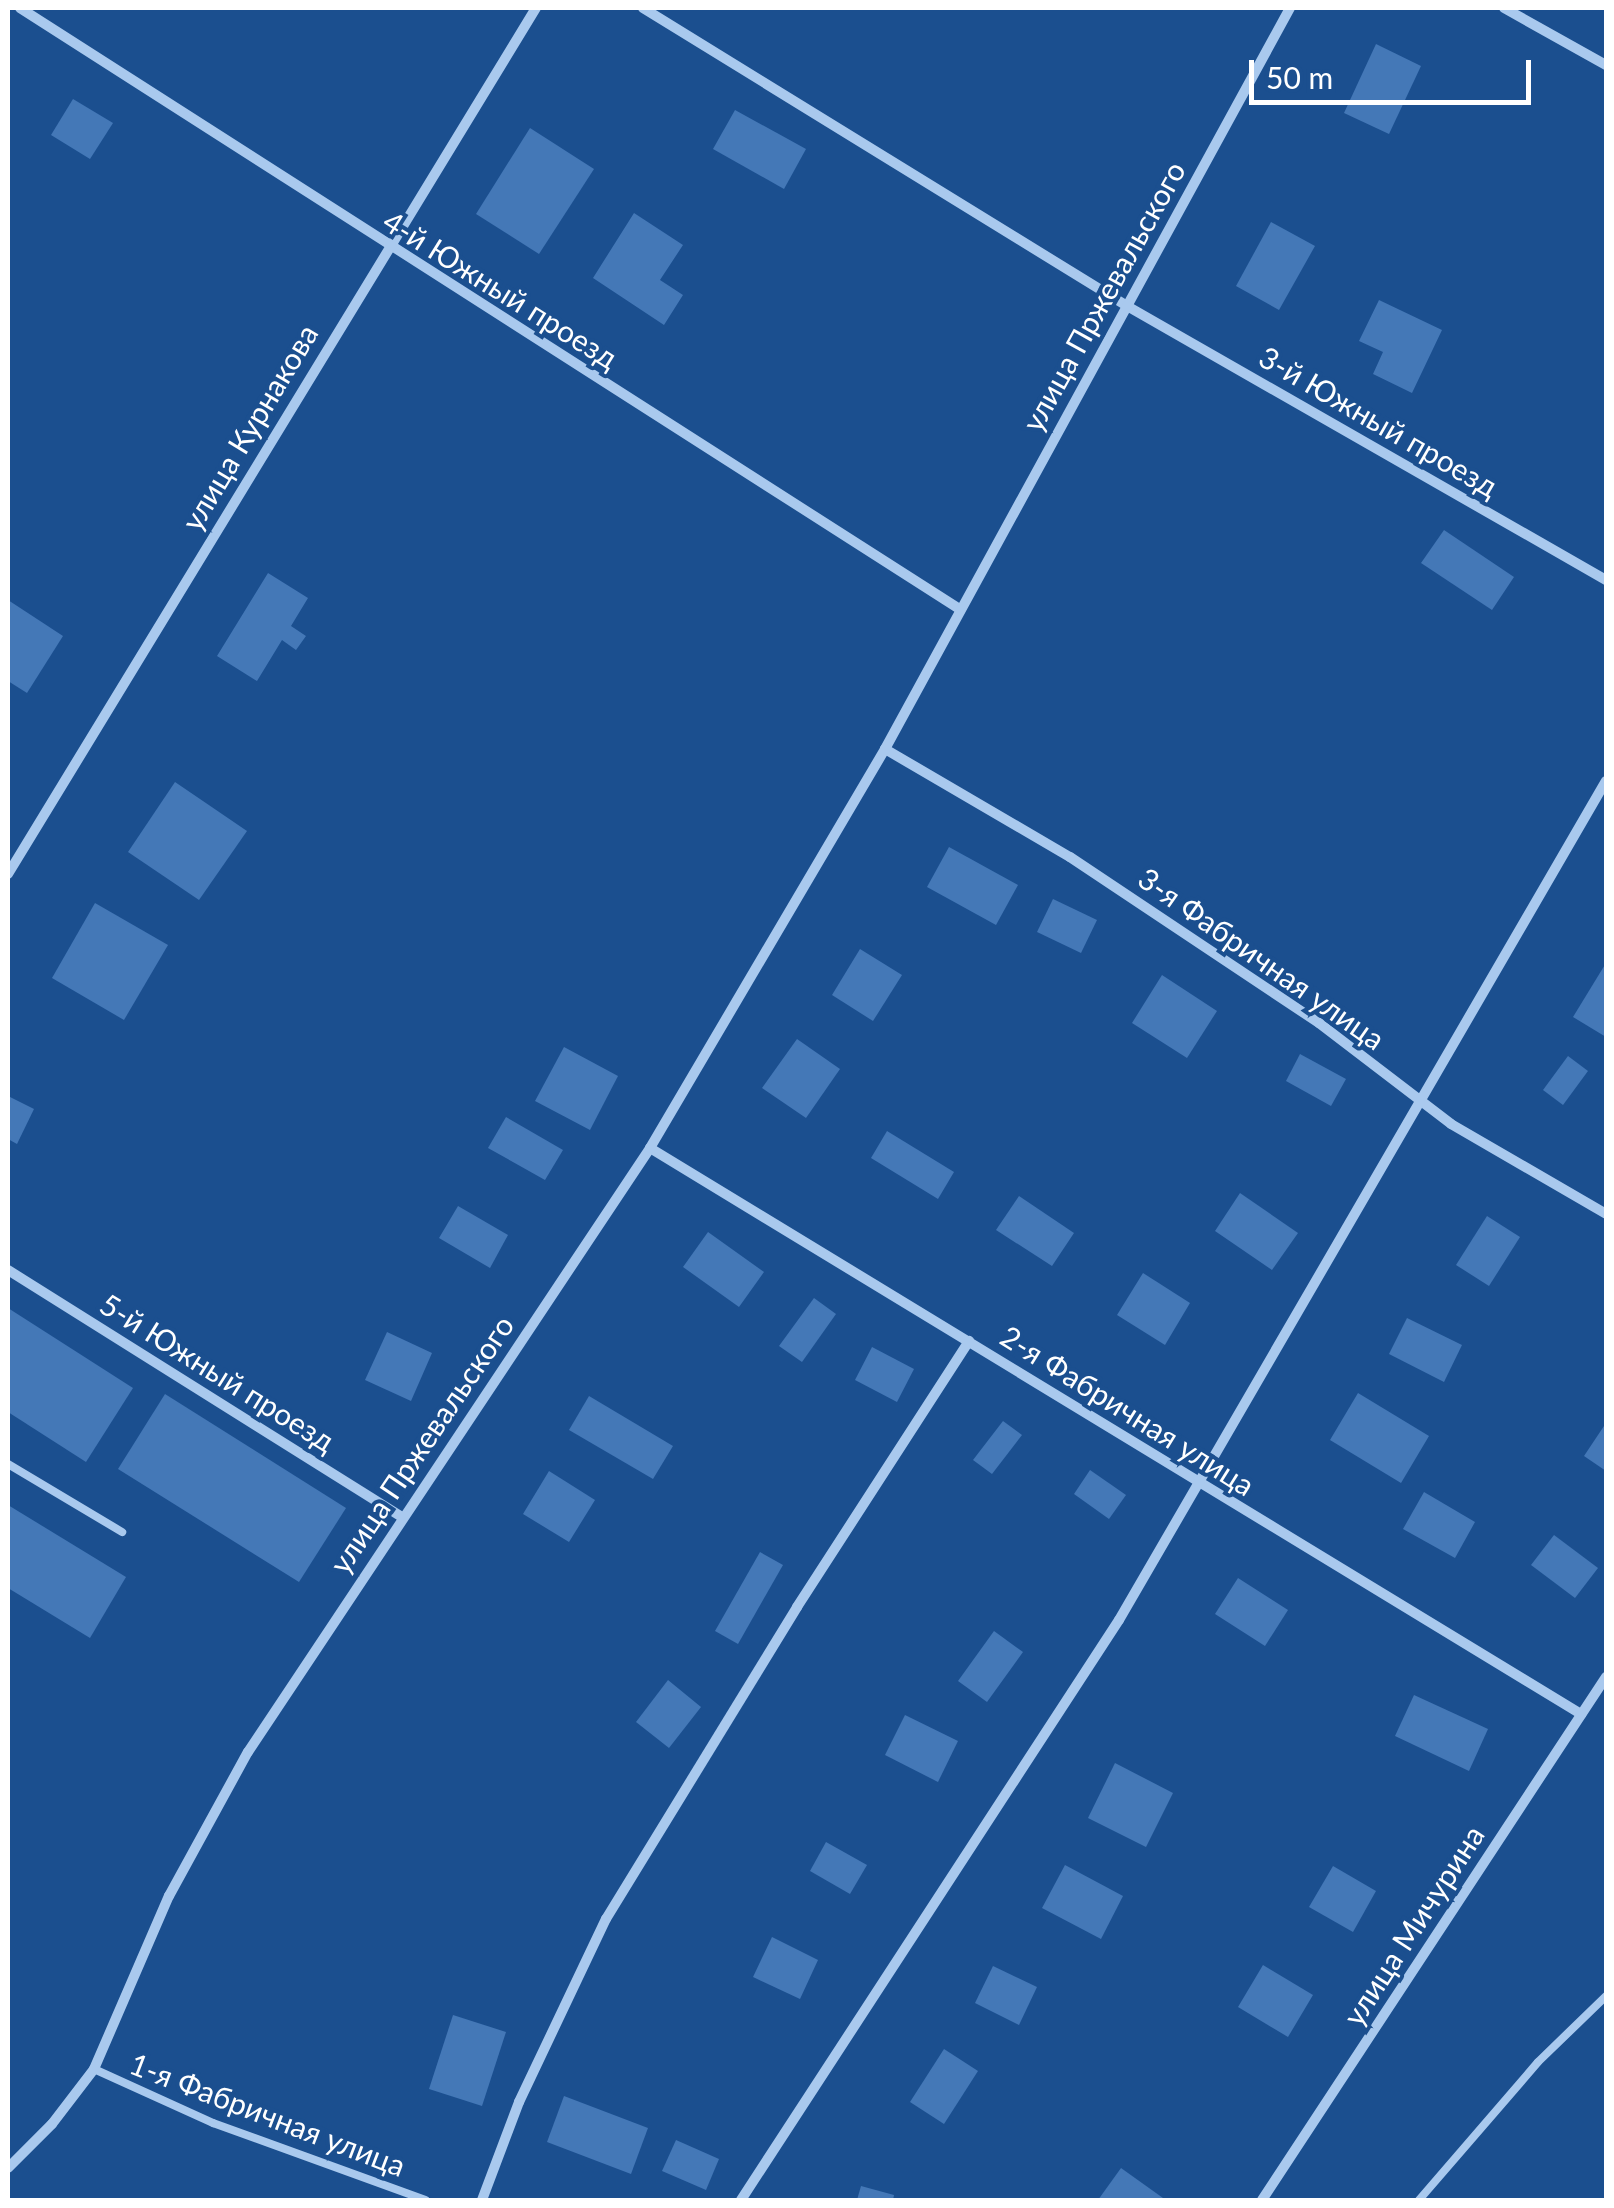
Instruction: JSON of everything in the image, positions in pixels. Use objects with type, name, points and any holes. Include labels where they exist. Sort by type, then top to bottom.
[{"type":"street","name":"4-й Южный проезд","points":[[20,8],[958,608]]},
{"type":"street","name":"улица Курнакова","points":[[8,874],[387,246],[536,8]]},
{"type":"street","name":"3-й Южный проезд","points":[[643,8],[1127,306],[1606,580]]},
{"type":"street","name":"улица Пржевальского","points":[[8,2168],[52,2124],[94,2068],[138,1961],[222,1795],[402,1517],[650,1148],[885,749],[958,608],[1290,8]]},
{"type":"street","points":[[1504,8],[1606,64]]},
{"type":"street","name":"3-я Фабричная улица","points":[[885,749],[1115,886],[1318,1023],[1420,1102],[1606,1214]]},
{"type":"street","points":[[742,2200],[1045,1740],[1606,781]]},
{"type":"street","name":"2-я Фабричная улица","points":[[650,1148],[1581,1714]]},
{"type":"street","name":"5-й Южный проезд","points":[[8,1270],[402,1517]]},
{"type":"street","points":[[482,2200],[519,2102],[606,1919],[797,1607],[969,1341]]},
{"type":"street","name":"улица Мичурина","points":[[1262,2200],[1606,1677]]},
{"type":"lane","points":[[8,1464],[122,1532]]},
{"type":"lane","points":[[1419,2200],[1538,2062],[1606,1996]]},
{"type":"lane","name":"1-я Фабричная улица","points":[[94,2068],[227,2129],[426,2200]]},
{"type":"building","points":[[1376,44],[1421,66],[1389,134],[1344,113]]},
{"type":"building","points":[[73,99],[113,123],[90,159],[51,135]]},
{"type":"building","points":[[735,110],[806,149],[784,189],[713,149]]},
{"type":"building","points":[[530,128],[594,169],[539,254],[476,214]]},
{"type":"building","points":[[634,213],[683,245],[660,280],[683,295],[664,325],[593,278]]},
{"type":"building","points":[[1271,222],[1315,246],[1279,310],[1236,286]]},
{"type":"building","points":[[1379,300],[1442,330],[1412,393],[1373,374],[1383,352],[1359,341]]},
{"type":"building","points":[[1444,530],[1514,577],[1492,610],[1421,563]]},
{"type":"building","points":[[268,573],[308,598],[291,626],[306,636],[296,650],[282,640],[257,681],[217,656]]},
{"type":"building","points":[[8,600],[63,636],[27,693],[8,681]]},
{"type":"building","points":[[175,782],[247,831],[199,900],[128,852]]},
{"type":"building","points":[[949,847],[1018,885],[996,925],[927,887]]},
{"type":"building","points":[[1053,899],[1097,920],[1081,953],[1037,932]]},
{"type":"building","points":[[95,903],[168,945],[124,1020],[52,978]]},
{"type":"building","points":[[860,949],[902,975],[873,1021],[832,995]]},
{"type":"building","points":[[1606,963],[1606,1037],[1573,1017]]},
{"type":"building","points":[[1162,975],[1217,1011],[1187,1058],[1132,1023]]},
{"type":"building","points":[[797,1039],[840,1069],[806,1118],[762,1088]]},
{"type":"building","points":[[564,1047],[618,1076],[590,1130],[535,1101]]},
{"type":"building","points":[[1300,1054],[1346,1079],[1331,1106],[1286,1081]]},
{"type":"building","points":[[1568,1056],[1588,1071],[1563,1105],[1543,1090]]},
{"type":"building","points":[[8,1096],[34,1109],[17,1144],[8,1139]]},
{"type":"building","points":[[506,1117],[563,1150],[545,1180],[488,1148]]},
{"type":"building","points":[[887,1131],[954,1172],[938,1199],[871,1158]]},
{"type":"building","points":[[1240,1193],[1298,1233],[1272,1270],[1215,1231]]},
{"type":"building","points":[[1019,1196],[1074,1233],[1052,1266],[996,1230]]},
{"type":"building","points":[[458,1206],[508,1235],[490,1268],[439,1238]]},
{"type":"building","points":[[1487,1216],[1520,1237],[1489,1286],[1456,1265]]},
{"type":"building","points":[[708,1232],[764,1272],[739,1307],[683,1267]]},
{"type":"building","points":[[1143,1273],[1190,1303],[1165,1345],[1117,1315]]},
{"type":"building","points":[[814,1298],[836,1314],[802,1362],[779,1346]]},
{"type":"building","points":[[8,1308],[133,1388],[86,1462],[8,1412]]},
{"type":"building","points":[[1407,1318],[1462,1345],[1444,1382],[1389,1354]]},
{"type":"building","points":[[387,1332],[432,1353],[411,1401],[365,1380]]},
{"type":"building","points":[[872,1347],[914,1369],[897,1402],[855,1380]]},
{"type":"building","points":[[1358,1393],[1429,1436],[1401,1483],[1330,1440]]},
{"type":"building","points":[[165,1394],[346,1508],[299,1582],[118,1469]]},
{"type":"building","points":[[589,1396],[673,1446],[653,1479],[569,1430]]},
{"type":"building","points":[[1003,1421],[1022,1435],[992,1474],[973,1460]]},
{"type":"building","points":[[1606,1423],[1606,1471],[1584,1456]]},
{"type":"building","points":[[1090,1470],[1126,1495],[1109,1519],[1074,1494]]},
{"type":"building","points":[[549,1471],[595,1500],[569,1542],[523,1514]]},
{"type":"building","points":[[1424,1492],[1475,1522],[1455,1558],[1403,1529]]},
{"type":"building","points":[[8,1505],[126,1577],[90,1638],[8,1588]]},
{"type":"building","points":[[1554,1535],[1598,1568],[1575,1598],[1531,1565]]},
{"type":"building","points":[[760,1552],[783,1565],[738,1644],[715,1631]]},
{"type":"building","points":[[1238,1578],[1288,1610],[1265,1646],[1215,1614]]},
{"type":"building","points":[[994,1631],[1023,1652],[987,1702],[958,1681]]},
{"type":"building","points":[[668,1680],[701,1707],[669,1748],[636,1722]]},
{"type":"building","points":[[1414,1695],[1488,1729],[1469,1771],[1395,1736]]},
{"type":"building","points":[[905,1715],[958,1741],[938,1782],[885,1755]]},
{"type":"building","points":[[1115,1763],[1173,1793],[1146,1847],[1088,1818]]},
{"type":"building","points":[[826,1842],[867,1865],[850,1894],[810,1871]]},
{"type":"building","points":[[1065,1865],[1123,1896],[1101,1939],[1042,1908]]},
{"type":"building","points":[[1333,1866],[1376,1891],[1353,1932],[1309,1907]]},
{"type":"building","points":[[772,1937],[818,1960],[800,1999],[753,1977]]},
{"type":"building","points":[[1263,1965],[1313,1995],[1288,2037],[1238,2007]]},
{"type":"building","points":[[993,1966],[1037,1987],[1019,2025],[975,2003]]},
{"type":"building","points":[[453,2015],[506,2032],[482,2106],[429,2089]]},
{"type":"building","points":[[944,2049],[978,2071],[944,2124],[910,2102]]},
{"type":"building","points":[[564,2096],[648,2128],[631,2174],[547,2142]]},
{"type":"building","points":[[676,2140],[719,2159],[706,2190],[662,2171]]},
{"type":"building","points":[[1121,2168],[1163,2198],[1098,2200]]},
{"type":"building","points":[[861,2186],[894,2195],[893,2200],[857,2200]]}]
